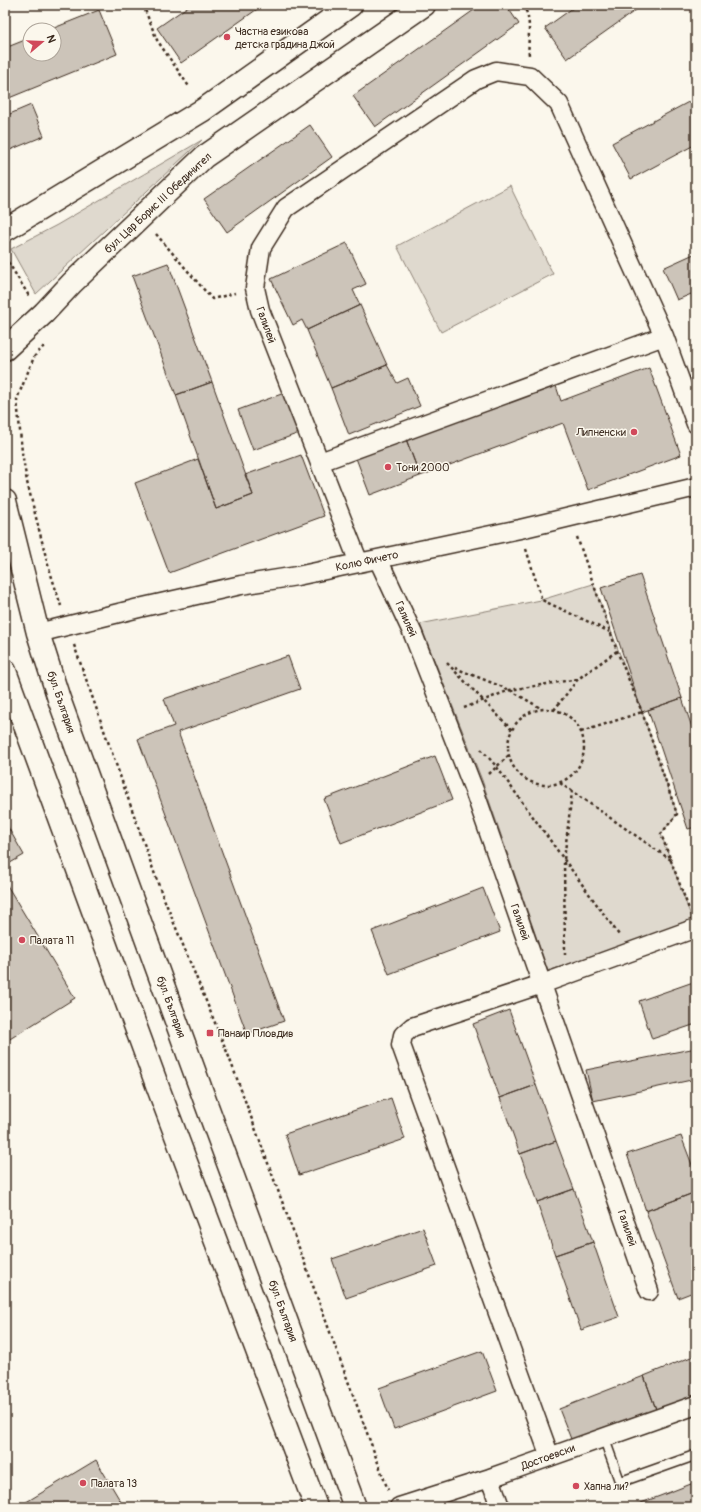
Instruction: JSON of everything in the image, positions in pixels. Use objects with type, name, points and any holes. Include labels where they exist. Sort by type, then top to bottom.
[{"type":"main road","points":[[5,230],[203,110],[351,5]]},
{"type":"main road","name":"бул. Цар Борис III Обединител","points":[[5,349],[44,313],[72,283],[204,158],[424,5]]},
{"type":"main road","name":"бул. България","points":[[5,501],[38,633],[59,699],[355,1507]]},
{"type":"main road","points":[[5,671],[160,1093],[316,1507]]},
{"type":"street","points":[[255,288],[261,248],[286,208],[476,79],[496,71],[530,76],[559,104],[664,336],[696,424]]},
{"type":"street","name":"Галилей","points":[[255,288],[260,310],[359,563]]},
{"type":"street","points":[[320,462],[664,336]]},
{"type":"street","name":"Колю Фичето","points":[[38,633],[241,585],[297,576],[570,518],[696,487]]},
{"type":"street","name":"Галилей","points":[[378,559],[413,634],[474,790],[649,1291]]},
{"type":"street","points":[[550,1457],[401,1045],[403,1035],[412,1027],[542,984],[631,951],[693,920]]},
{"type":"street","name":"Достоевски","points":[[399,1507],[490,1478],[696,1405]]},
{"type":"street","points":[[490,1478],[500,1507]]},
{"type":"lane","points":[[604,1438],[620,1482],[696,1455]]},
{"type":"path","points":[[143,5],[157,40],[190,88]]},
{"type":"path","points":[[523,5],[528,12],[530,28],[528,47],[530,76]]},
{"type":"path","points":[[156,234],[212,299],[255,288]]},
{"type":"path","points":[[5,257],[28,296],[44,313]]},
{"type":"path","points":[[45,346],[34,357],[17,399],[22,452],[27,482],[48,565],[67,625],[160,889],[229,1057],[388,1492]]},
{"type":"path","points":[[570,518],[592,584],[642,712],[678,814],[661,834],[672,860],[693,920]]},
{"type":"path","points":[[520,529],[542,600],[611,632]]},
{"type":"path","points":[[554,710],[578,679],[617,650]]},
{"type":"path","points":[[447,663],[512,730]]},
{"type":"path","points":[[452,668],[510,690],[542,709]]},
{"type":"path","points":[[444,714],[510,690],[578,679]]},
{"type":"path","points":[[542,709],[554,710],[565,714],[575,722],[581,732],[584,744],[583,756],[579,768],[571,777],[560,783],[547,785],[534,784],[523,777],[514,768],[509,755],[508,742],[512,730],[520,720],[530,713],[542,709]]},
{"type":"path","points":[[581,732],[642,712]]},
{"type":"path","points":[[481,748],[496,766],[631,951]]},
{"type":"path","points":[[560,783],[672,860]]},
{"type":"path","points":[[565,975],[564,860],[572,792]]},
{"type":"shaded area","points":[[202,140],[36,294],[11,249],[57,225]]},
{"type":"shaded area","points":[[510,186],[553,274],[441,332],[397,246]]},
{"type":"shaded area","points":[[593,584],[642,712],[677,814],[661,834],[692,919],[626,945],[548,971],[482,780],[420,624],[541,600]]},
{"type":"building","points":[[190,5],[263,5],[181,63],[157,28]]},
{"type":"building","points":[[481,5],[506,5],[519,24],[375,127],[353,96]]},
{"type":"building","points":[[577,5],[643,5],[567,59],[545,28]]},
{"type":"building","points":[[99,10],[117,54],[9,98],[5,87],[5,48],[22,41],[22,62],[62,62],[62,25]]},
{"type":"building","points":[[696,98],[696,144],[631,179],[612,143]]},
{"type":"building","points":[[31,105],[44,136],[5,152],[5,116]]},
{"type":"building","points":[[310,125],[332,157],[227,232],[204,199]]},
{"type":"building","points":[[347,243],[366,284],[353,290],[360,305],[307,330],[302,320],[293,325],[271,279]]},
{"type":"building","points":[[696,253],[696,292],[677,300],[663,268]]},
{"type":"building","points":[[168,263],[212,382],[176,395],[132,276]]},
{"type":"building","points":[[360,305],[387,365],[331,388],[307,330]]},
{"type":"building","points":[[387,365],[397,383],[408,378],[420,406],[349,435],[331,388]]},
{"type":"building","points":[[649,368],[681,455],[588,490],[563,423],[420,476],[406,439],[555,383],[561,401]]},
{"type":"building","points":[[212,382],[253,495],[216,509],[176,395]]},
{"type":"building","points":[[287,392],[302,432],[253,450],[238,410]]},
{"type":"building","name":"Тони 2000","points":[[406,439],[420,476],[370,495],[356,458]]},
{"type":"building","points":[[301,455],[324,516],[169,573],[135,483],[198,459],[216,509],[253,495],[245,475]]},
{"type":"building","points":[[640,575],[682,698],[642,712],[601,588]]},
{"type":"building","points":[[288,656],[300,689],[178,732],[284,1021],[247,1034],[138,739],[174,726],[164,699]]},
{"type":"building","points":[[682,698],[696,739],[696,827],[688,829],[648,710]]},
{"type":"building","points":[[435,756],[452,800],[341,843],[324,799]]},
{"type":"building","points":[[5,822],[24,855],[5,866]]},
{"type":"building","name":"Палата 11","points":[[5,882],[75,998],[5,1042]]},
{"type":"building","points":[[483,888],[500,932],[389,974],[372,931]]},
{"type":"building","points":[[696,981],[696,1024],[652,1039],[639,1001]]},
{"type":"building","points":[[509,1010],[536,1085],[500,1098],[473,1024]]},
{"type":"building","points":[[696,1048],[696,1079],[593,1101],[586,1070]]},
{"type":"building","points":[[536,1085],[556,1141],[520,1154],[500,1098]]},
{"type":"building","points":[[391,1098],[405,1139],[299,1175],[285,1134]]},
{"type":"building","points":[[681,1136],[696,1175],[696,1192],[646,1211],[627,1154]]},
{"type":"building","points":[[556,1141],[574,1189],[537,1202],[520,1154]]},
{"type":"building","points":[[574,1189],[593,1242],[555,1255],[537,1202]]},
{"type":"building","points":[[696,1192],[696,1291],[678,1298],[646,1211]]},
{"type":"building","points":[[423,1228],[437,1266],[346,1298],[332,1259]]},
{"type":"building","points":[[593,1242],[619,1317],[581,1330],[555,1255]]},
{"type":"building","points":[[482,1351],[497,1391],[394,1429],[379,1388]]},
{"type":"building","points":[[696,1355],[696,1397],[657,1412],[644,1376]]},
{"type":"building","points":[[644,1376],[657,1412],[573,1444],[559,1409]]},
{"type":"building","name":"Палата 13","points":[[96,1460],[124,1507],[18,1507]]},
{"type":"building","points":[[696,1482],[696,1507],[630,1507],[660,1496]]},
{"type":"place","name":"Частна езикова детска градина Джой","points":[[227,37]]},
{"type":"place","name":"Липненски","points":[[634,432]]},
{"type":"place","name":"Тони 2000","points":[[388,467]]},
{"type":"place","name":"Палата 11","points":[[22,940]]},
{"type":"place","name":"Панаир Пловдив","points":[[210,1033]]},
{"type":"place","name":"Палата 13","points":[[83,1483]]},
{"type":"place","name":"Хапна ли?","points":[[576,1486]]}]
